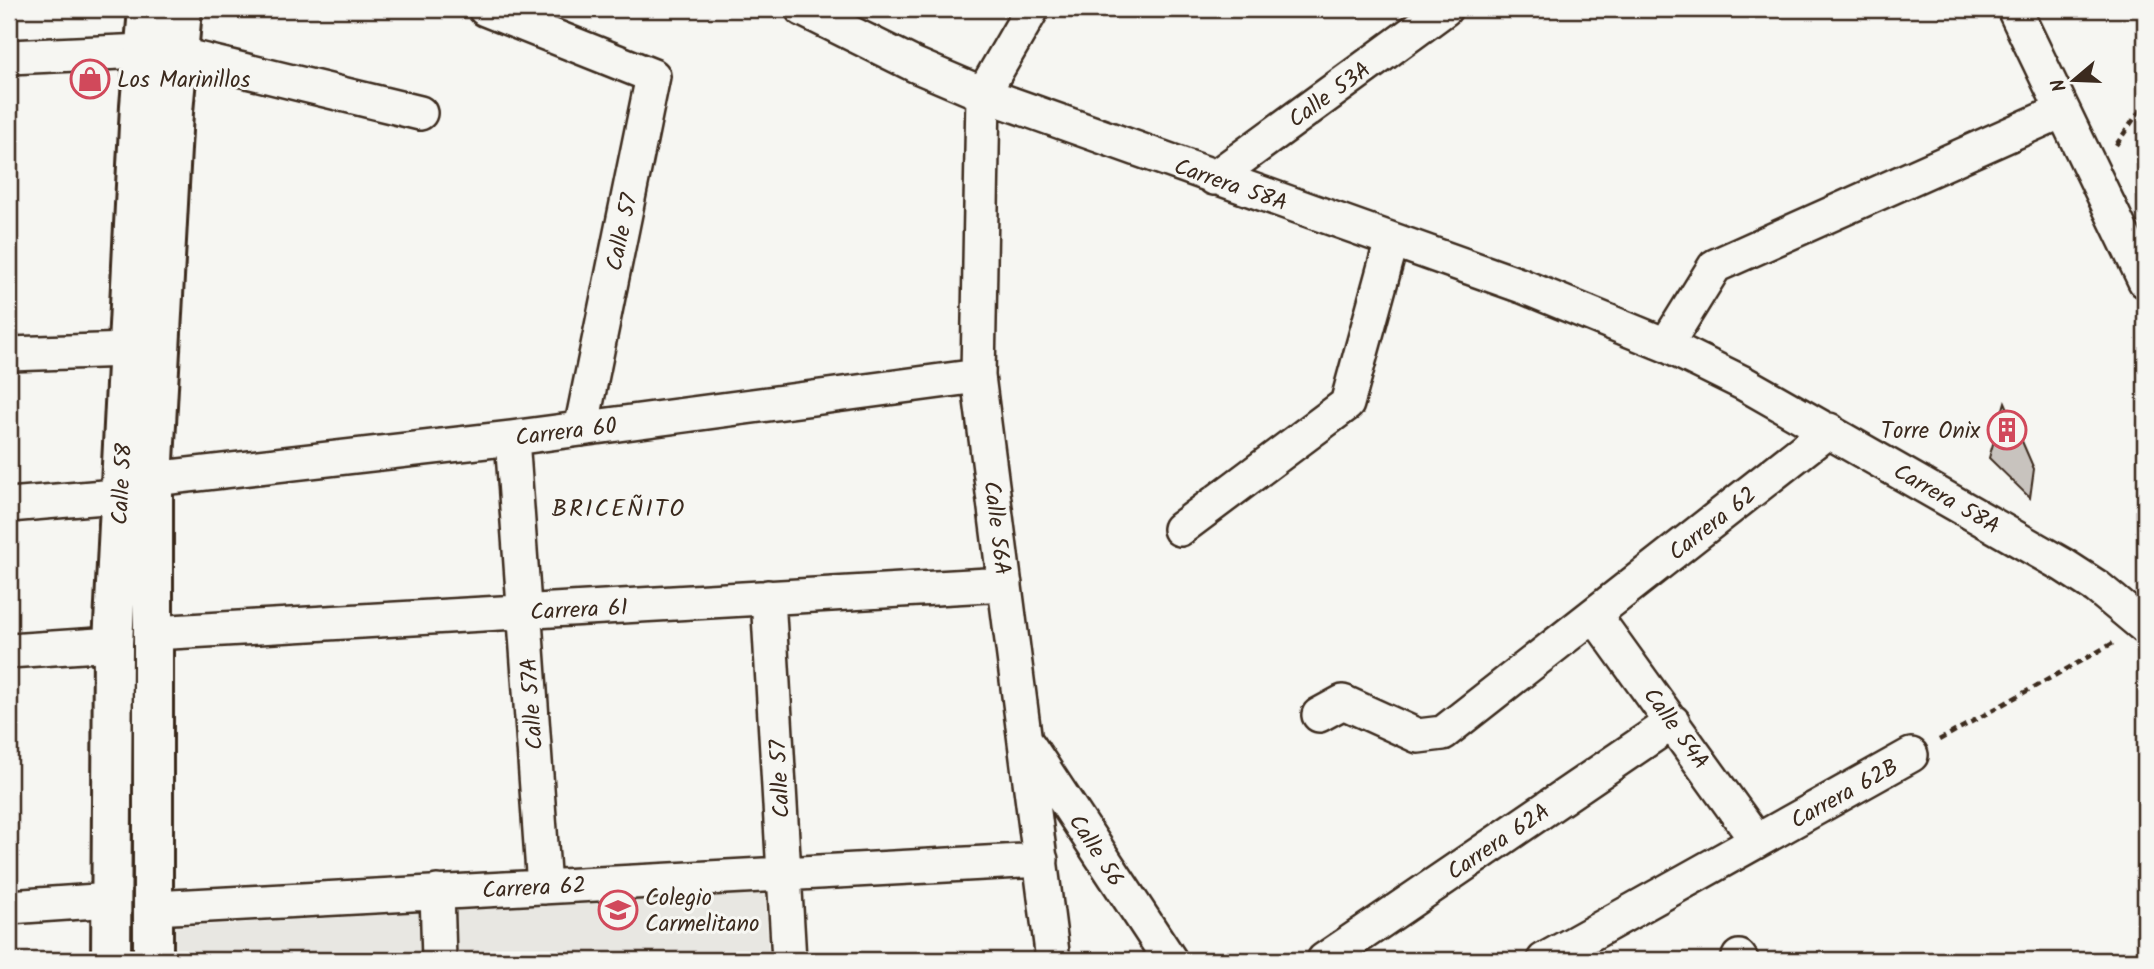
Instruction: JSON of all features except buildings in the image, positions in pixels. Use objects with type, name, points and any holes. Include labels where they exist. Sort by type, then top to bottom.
[{"type":"main road","name":"Calle 58","points":[[148,9],[160,53],[153,479],[153,960]]},
{"type":"main road","name":"Calle 58","points":[[111,960],[113,644],[128,350],[160,53],[182,9]]},
{"type":"street","name":"Calle 57","points":[[485,9],[653,76],[581,429]]},
{"type":"street","name":"Carrera 58A","points":[[802,9],[915,65],[983,94],[1522,286],[1666,345],[1829,430],[2063,565],[2097,587],[2145,626]]},
{"type":"street","points":[[983,94],[1032,9]]},
{"type":"street","name":"Calle 53A","points":[[1213,178],[1445,9]]},
{"type":"street","points":[[2014,9],[2145,281]]},
{"type":"street","points":[[9,57],[160,53],[420,113]]},
{"type":"street","name":"Calle 56A","points":[[983,94],[978,376],[1054,960]]},
{"type":"street","points":[[1666,345],[1715,267],[2062,111]]},
{"type":"street","points":[[1180,529],[1347,404],[1392,240]]},
{"type":"street","points":[[9,354],[128,350]]},
{"type":"street","name":"Carrera 60","points":[[153,479],[512,438],[978,376]]},
{"type":"street","name":"Carrera 62","points":[[1319,715],[1342,702],[1418,736],[1443,733],[1829,430]]},
{"type":"street","name":"Calle 57A","points":[[512,438],[544,887]]},
{"type":"street","points":[[9,505],[104,497]]},
{"type":"street","name":"Carrera 61","points":[[153,633],[1005,583]]},
{"type":"street","name":"Calle 57","points":[[768,597],[789,960]]},
{"type":"street","name":"Calle 54A","points":[[1595,615],[1757,841]]},
{"type":"street","points":[[9,651],[113,644]]},
{"type":"street","name":"Carrera 62A","points":[[1324,960],[1673,722]]},
{"type":"street","name":"Calle 56","points":[[1025,740],[1170,960]]},
{"type":"street","name":"Carrera 62B","points":[[1544,960],[1911,755]]},
{"type":"street","name":"Carrera 62","points":[[154,908],[1041,860]]},
{"type":"street","points":[[437,892],[439,960]]},
{"type":"street","points":[[9,907],[111,900]]},
{"type":"path","points":[[2093,177],[2145,103]]},
{"type":"path","name":"Carrera 62B","points":[[1911,755],[2145,626]]},
{"type":"shaded area","name":"Colegio Carmelitano","points":[[765,892],[769,960],[176,960],[174,927]]},
{"type":"place","name":"Los Marinillos","points":[[90,79]]},
{"type":"place","name":"Torre Onix","points":[[2007,430]]},
{"type":"place","name":"Colegio Carmelitano","points":[[618,910]]},
{"type":"district","name":"BRICEÑITO","points":[[619,508]]}]
